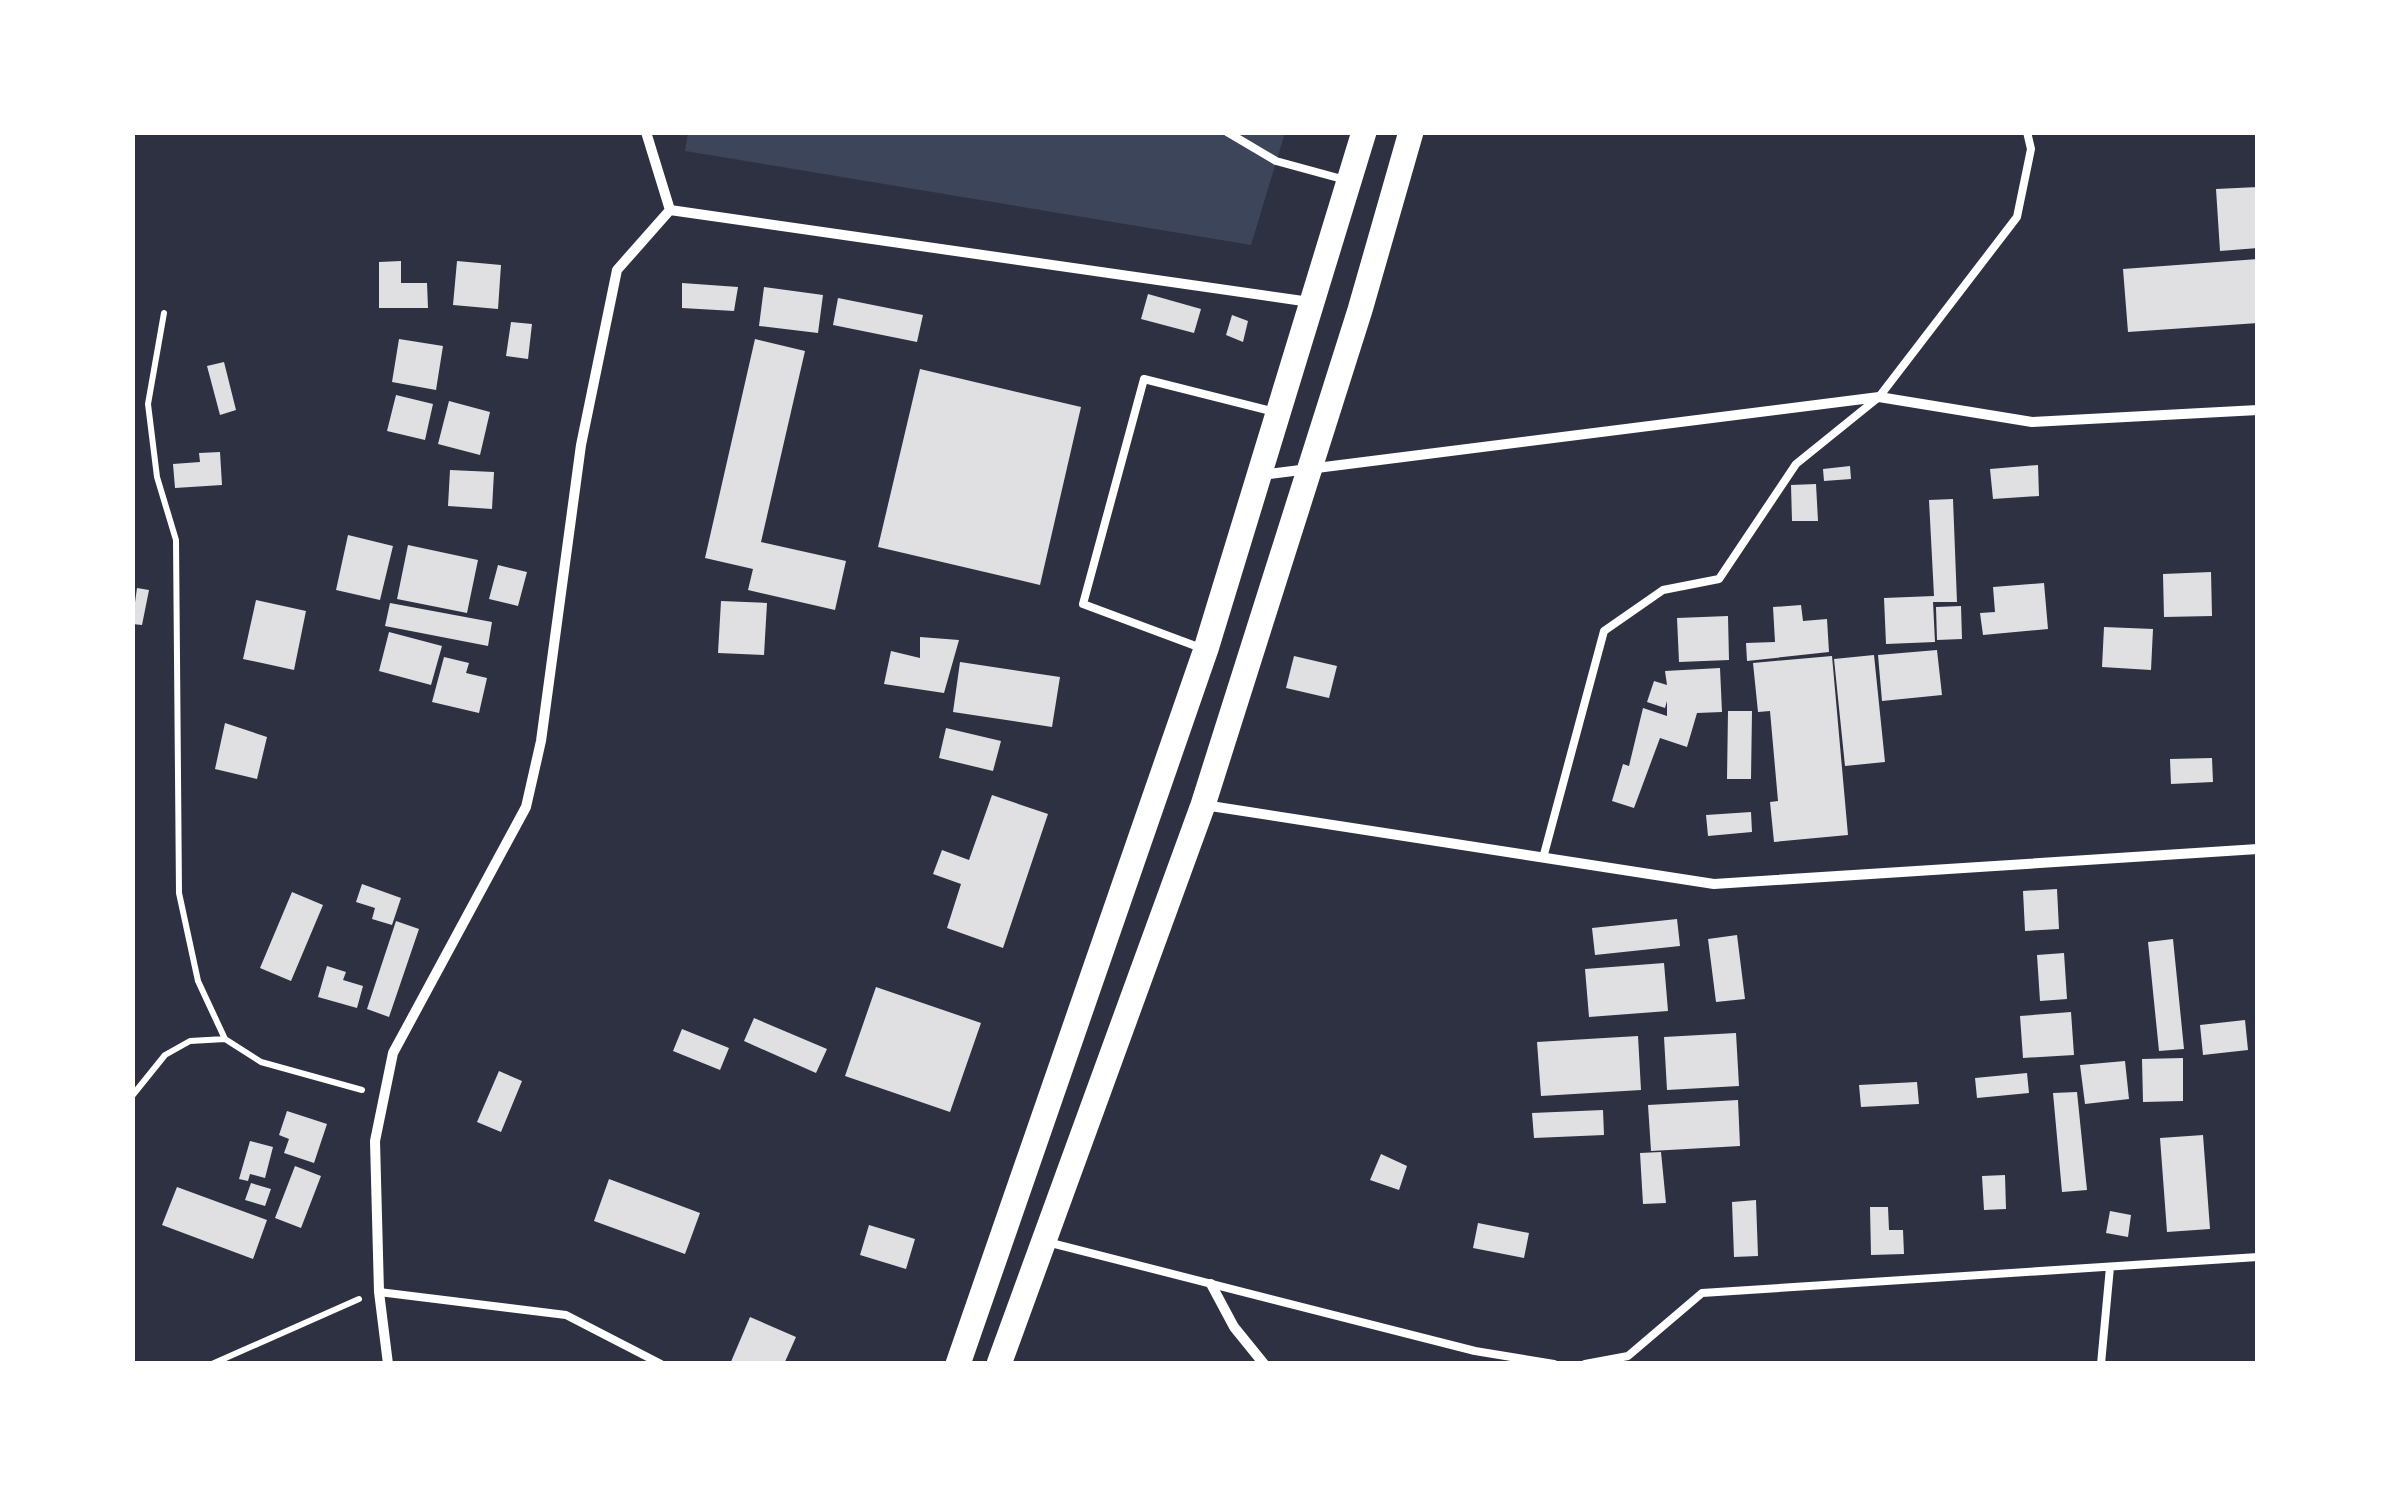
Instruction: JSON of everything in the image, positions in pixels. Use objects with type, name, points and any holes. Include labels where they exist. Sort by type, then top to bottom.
[{"type":"main road","points":[[958,1364],[1206,649],[1364,132]]},
{"type":"main road","points":[[999,1364],[1204,805],[1312,466],[1411,132]]},
{"type":"street","points":[[646,132],[670,210]]},
{"type":"street","points":[[670,210],[1311,302]]},
{"type":"street","points":[[388,1364],[379,1292],[375,1140],[393,1053],[526,806],[541,741],[582,446],[617,270],[670,210]]},
{"type":"street","points":[[1258,475],[1879,397],[2032,422],[2258,410]]},
{"type":"street","points":[[1204,805],[1714,884],[2258,848]]},
{"type":"street","points":[[1211,1284],[1234,1328],[1264,1364]]},
{"type":"lane","points":[[1227,132],[1276,161],[1349,180]]},
{"type":"lane","points":[[1543,858],[1604,631],[1663,590],[1719,580],[1796,464],[1879,397],[2016,217],[2031,150],[2027,132]]},
{"type":"lane","points":[[1206,649],[1083,604],[1144,379],[1278,412]]},
{"type":"lane","points":[[1042,1241],[1476,1350],[1554,1364]]},
{"type":"lane","points":[[1585,1364],[1626,1360],[1702,1293],[2258,1257]]},
{"type":"lane","points":[[2101,1364],[2110,1266]]},
{"type":"lane","points":[[379,1292],[566,1315],[661,1364]]},
{"type":"lane","points":[[1476,1350],[1481,1364]]},
{"type":"path","points":[[164,313],[148,404],[157,477],[176,540],[179,892],[198,981],[225,1039],[261,1062],[350,1089],[385,1092]]},
{"type":"path","points":[[132,1096],[165,1055],[190,1041],[225,1039]]},
{"type":"path","points":[[212,1364],[379,1292]]},
{"type":"shaded area","points":[[688,132],[1285,133],[1251,245],[685,151]]},
{"type":"building","points":[[2258,187],[2258,248],[2220,251],[2216,189]]},
{"type":"building","points":[[2258,259],[2258,323],[2128,332],[2123,269]]},
{"type":"building","points":[[401,261],[401,283],[427,283],[428,308],[379,308],[379,262]]},
{"type":"building","points":[[457,261],[501,265],[498,309],[453,305]]},
{"type":"building","points":[[682,283],[738,287],[734,311],[682,308]]},
{"type":"building","points":[[764,287],[823,295],[818,333],[759,326]]},
{"type":"building","points":[[1148,294],[1201,309],[1194,333],[1141,319]]},
{"type":"building","points":[[838,298],[923,315],[917,342],[833,325]]},
{"type":"building","points":[[1232,315],[1248,321],[1243,342],[1226,335]]},
{"type":"building","points":[[511,322],[532,324],[528,359],[506,356]]},
{"type":"building","points":[[399,339],[443,346],[436,390],[392,382]]},
{"type":"building","points":[[755,339],[805,351],[761,542],[846,561],[835,610],[748,590],[753,569],[705,558]]},
{"type":"building","points":[[224,362],[236,410],[220,415],[207,366]]},
{"type":"building","points":[[920,369],[1081,407],[1040,585],[878,547]]},
{"type":"building","points":[[396,395],[433,404],[425,440],[387,431]]},
{"type":"building","points":[[449,401],[490,412],[480,455],[438,444]]},
{"type":"building","points":[[220,452],[222,485],[175,488],[173,464],[200,462],[199,453]]},
{"type":"building","points":[[2038,465],[2039,496],[1993,499],[1990,469]]},
{"type":"building","points":[[1850,466],[1851,479],[1824,481],[1823,469]]},
{"type":"building","points":[[450,470],[494,472],[492,509],[448,506]]},
{"type":"building","points":[[1816,484],[1818,521],[1792,521],[1791,485]]},
{"type":"building","points":[[1953,499],[1957,602],[1933,602],[1935,642],[1886,644],[1884,598],[1934,596],[1929,500]]},
{"type":"building","points":[[348,535],[393,546],[380,600],[336,590]]},
{"type":"building","points":[[408,545],[478,560],[467,613],[397,599]]},
{"type":"building","points":[[498,565],[527,572],[518,606],[489,599]]},
{"type":"building","points":[[2211,572],[2212,616],[2164,617],[2163,574]]},
{"type":"building","points":[[2044,583],[2048,629],[1983,635],[1980,613],[1995,612],[1993,587]]},
{"type":"building","points":[[137,588],[149,590],[142,625],[132,624]]},
{"type":"building","points":[[256,600],[306,611],[294,670],[243,659]]},
{"type":"building","points":[[721,601],[767,603],[764,655],[718,653]]},
{"type":"building","points":[[390,603],[492,622],[488,646],[385,626]]},
{"type":"building","points":[[1801,605],[1803,621],[1827,619],[1829,652],[1747,661],[1746,643],[1775,642],[1773,607]]},
{"type":"building","points":[[1961,606],[1962,639],[1937,640],[1936,607]]},
{"type":"building","points":[[1728,616],[1729,660],[1679,662],[1677,618]]},
{"type":"building","points":[[2104,627],[2153,629],[2151,670],[2102,667]]},
{"type":"building","points":[[389,632],[442,646],[431,685],[379,671]]},
{"type":"building","points":[[920,637],[959,640],[944,693],[884,684],[891,651],[920,658]]},
{"type":"building","points":[[1937,650],[1942,695],[1882,701],[1878,655]]},
{"type":"building","points":[[1874,655],[1885,762],[1845,766],[1834,659]]},
{"type":"building","points":[[1294,656],[1337,666],[1329,698],[1286,688]]},
{"type":"building","points":[[1832,656],[1848,835],[1774,842],[1770,802],[1778,801],[1770,711],[1758,712],[1753,663]]},
{"type":"building","points":[[444,657],[469,663],[466,673],[487,678],[479,713],[432,702]]},
{"type":"building","points":[[960,662],[1060,677],[1052,727],[953,712]]},
{"type":"building","points":[[1720,668],[1722,712],[1697,713],[1687,747],[1660,738],[1634,808],[1612,801],[1623,764],[1629,766],[1643,708],[1667,716],[1667,701],[1665,708],[1647,702],[1654,681],[1667,685],[1665,671]]},
{"type":"building","points":[[1728,711],[1752,711],[1751,779],[1727,779]]},
{"type":"building","points":[[225,723],[267,737],[257,779],[215,769]]},
{"type":"building","points":[[946,728],[1001,741],[993,771],[939,758]]},
{"type":"building","points":[[2212,758],[2213,782],[2171,784],[2170,759]]},
{"type":"building","points":[[992,795],[1048,814],[1003,948],[947,928],[961,884],[933,874],[942,850],[969,860]]},
{"type":"building","points":[[1751,812],[1752,832],[1708,836],[1706,815]]},
{"type":"building","points":[[362,884],[401,898],[392,925],[372,919],[375,908],[356,902]]},
{"type":"building","points":[[2057,889],[2059,929],[2025,931],[2023,891]]},
{"type":"building","points":[[292,892],[323,905],[291,981],[260,968]]},
{"type":"building","points":[[1677,919],[1680,946],[1595,955],[1592,928]]},
{"type":"building","points":[[396,921],[419,929],[389,1017],[367,1009]]},
{"type":"building","points":[[1737,935],[1745,999],[1716,1002],[1708,939]]},
{"type":"building","points":[[2173,939],[2184,1049],[2159,1051],[2148,942]]},
{"type":"building","points":[[2064,953],[2067,999],[2040,1001],[2037,955]]},
{"type":"building","points":[[1664,963],[1668,1011],[1589,1017],[1585,969]]},
{"type":"building","points":[[327,966],[346,972],[343,980],[363,986],[357,1008],[318,997]]},
{"type":"building","points":[[876,987],[981,1023],[950,1112],[845,1076]]},
{"type":"building","points":[[2071,1012],[2074,1055],[2023,1058],[2020,1016]]},
{"type":"building","points":[[754,1018],[827,1049],[816,1073],[744,1041]]},
{"type":"building","points":[[2245,1020],[2248,1050],[2203,1055],[2200,1025]]},
{"type":"building","points":[[682,1029],[729,1048],[720,1070],[673,1051]]},
{"type":"building","points":[[1736,1033],[1739,1086],[1667,1090],[1664,1037]]},
{"type":"building","points":[[1638,1036],[1641,1090],[1541,1096],[1537,1042]]},
{"type":"building","points":[[2183,1058],[2183,1101],[2143,1102],[2142,1059]]},
{"type":"building","points":[[2125,1061],[2129,1099],[2085,1104],[2080,1065]]},
{"type":"building","points":[[499,1071],[522,1081],[501,1132],[477,1122]]},
{"type":"building","points":[[2027,1073],[2029,1093],[1977,1098],[1975,1078]]},
{"type":"building","points":[[1917,1082],[1919,1104],[1861,1107],[1859,1085]]},
{"type":"building","points":[[2077,1092],[2087,1190],[2062,1192],[2053,1093]]},
{"type":"building","points":[[1738,1100],[1740,1146],[1651,1151],[1648,1105]]},
{"type":"building","points":[[1603,1110],[1604,1135],[1534,1138],[1532,1113]]},
{"type":"building","points":[[287,1111],[327,1124],[314,1163],[284,1153],[289,1139],[279,1135]]},
{"type":"building","points":[[2203,1135],[2210,1229],[2167,1232],[2160,1138]]},
{"type":"building","points":[[250,1141],[273,1147],[265,1178],[250,1174],[248,1181],[239,1179]]},
{"type":"building","points":[[1661,1152],[1666,1203],[1643,1204],[1640,1153]]},
{"type":"building","points":[[1381,1154],[1407,1166],[1399,1190],[1370,1180]]},
{"type":"building","points":[[295,1166],[321,1176],[301,1228],[275,1218]]},
{"type":"building","points":[[2005,1175],[2006,1209],[1984,1210],[1982,1176]]},
{"type":"building","points":[[609,1179],[700,1213],[685,1254],[594,1221]]},
{"type":"building","points":[[251,1183],[271,1189],[265,1206],[245,1200]]},
{"type":"building","points":[[177,1187],[267,1220],[253,1259],[162,1225]]},
{"type":"building","points":[[1756,1200],[1758,1256],[1734,1257],[1732,1202]]},
{"type":"building","points":[[1870,1207],[1888,1207],[1889,1230],[1903,1230],[1904,1254],[1871,1255]]},
{"type":"building","points":[[2110,1211],[2131,1215],[2128,1237],[2106,1233]]},
{"type":"building","points":[[1478,1223],[1529,1233],[1524,1258],[1473,1248]]},
{"type":"building","points":[[869,1225],[915,1239],[906,1269],[860,1255]]},
{"type":"building","points":[[750,1317],[796,1337],[784,1364],[730,1364]]}]
